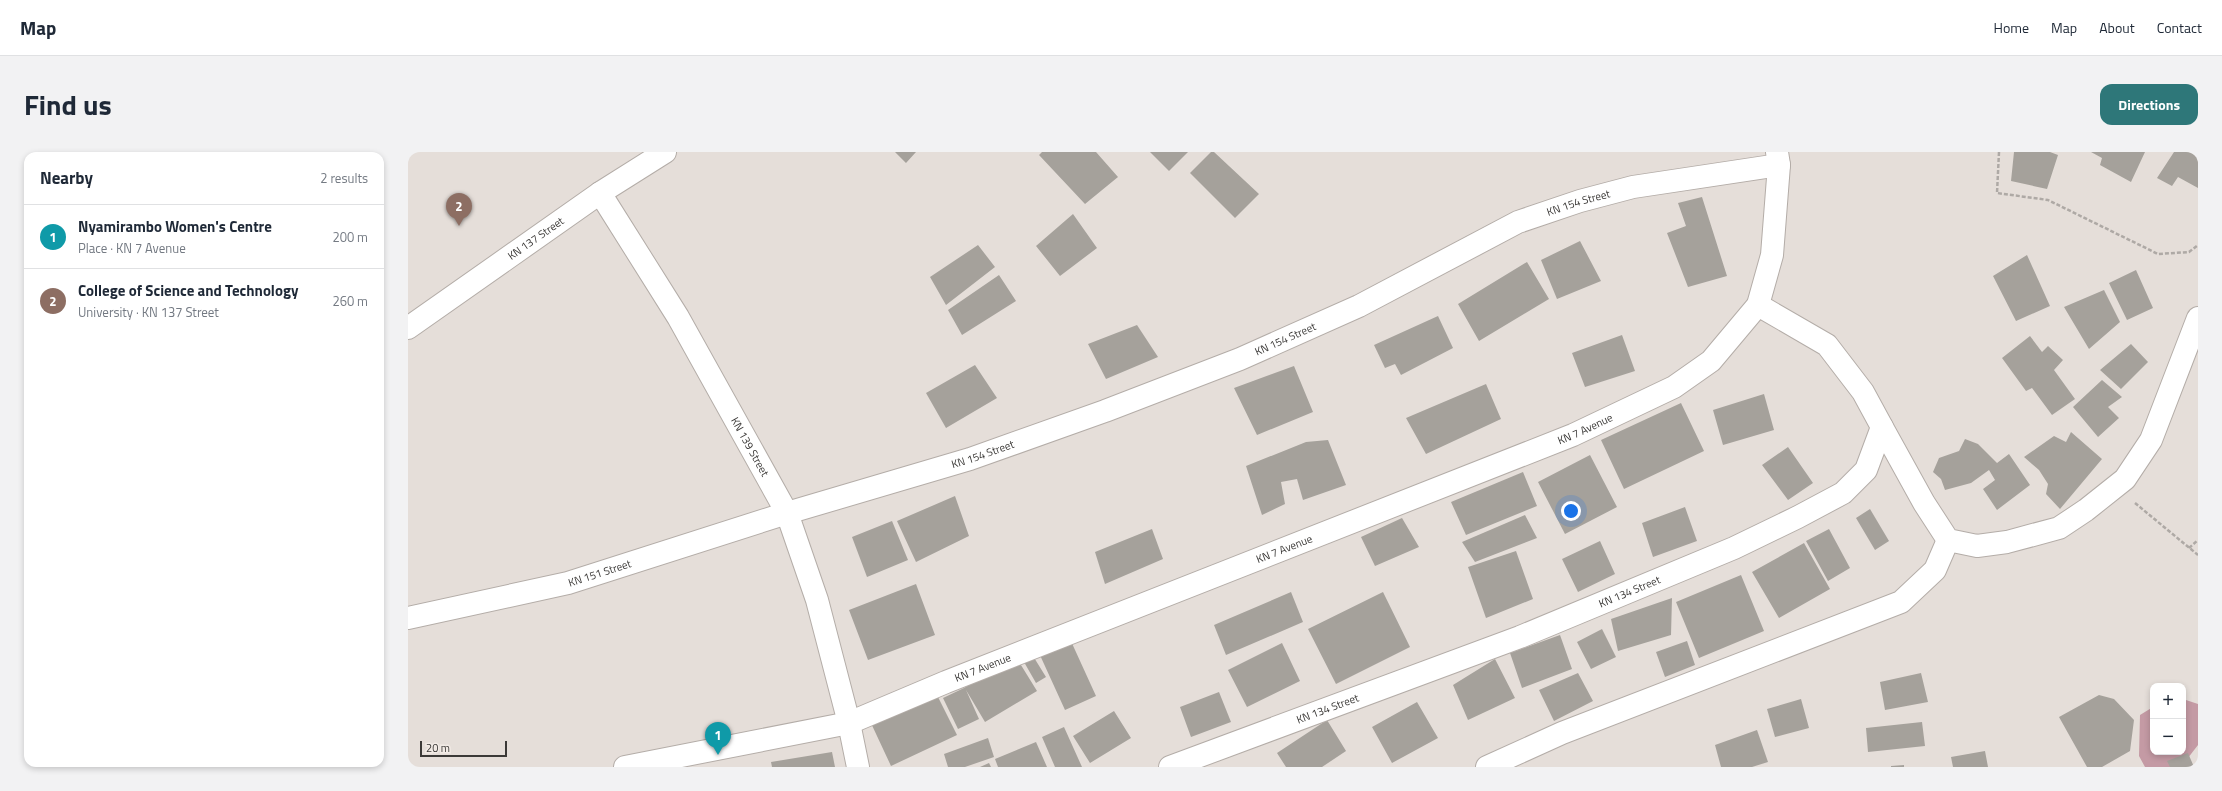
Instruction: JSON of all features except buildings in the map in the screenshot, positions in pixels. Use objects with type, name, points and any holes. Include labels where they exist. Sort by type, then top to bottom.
[{"type":"street","name":"KN 137 Street","points":[[408,328],[600,193],[665,152]]},
{"type":"street","name":"KN 7 Avenue","points":[[625,767],[849,723],[953,679],[1573,435],[1674,387],[1711,361],[1758,305],[1772,255],[1778,158]]},
{"type":"street","name":"KN 154 Street","points":[[787,513],[970,459],[1105,411],[1240,359],[1359,306],[1518,222],[1580,201],[1633,187],[1778,158]]},
{"type":"street","name":"KN 139 Street","points":[[600,193],[678,317],[787,513],[817,600],[849,723],[858,767]]},
{"type":"street","points":[[1758,305],[1828,345],[1863,392],[1924,503],[1948,540],[1977,546],[2007,542],[2059,528],[2086,510],[2125,479],[2151,440],[2198,318]]},
{"type":"street","name":"KN 134 Street","points":[[1170,767],[1520,637],[1734,548],[1791,521],[1843,493],[1866,470],[1882,427]]},
{"type":"street","name":"KN 151 Street","points":[[408,618],[568,583],[787,513]]},
{"type":"street","points":[[1487,767],[1562,733],[1770,654],[1901,602],[1935,570],[1948,540]]},
{"type":"path","points":[[1999,152],[1997,193],[2048,200],[2158,254],[2189,252],[2198,245]]},
{"type":"path","points":[[2115,486],[2198,555]]},
{"type":"path","points":[[2189,548],[2198,540]]},
{"type":"shaded area","points":[[2186,700],[2198,704],[2198,745],[2181,767],[2145,767],[2139,756],[2140,715],[2150,709],[2150,755],[2186,755]]},
{"type":"place","name":"College of Science and Technology","points":[[459,226]]},
{"type":"place","name":"Nyamirambo Women's Centre","points":[[718,755]]}]
